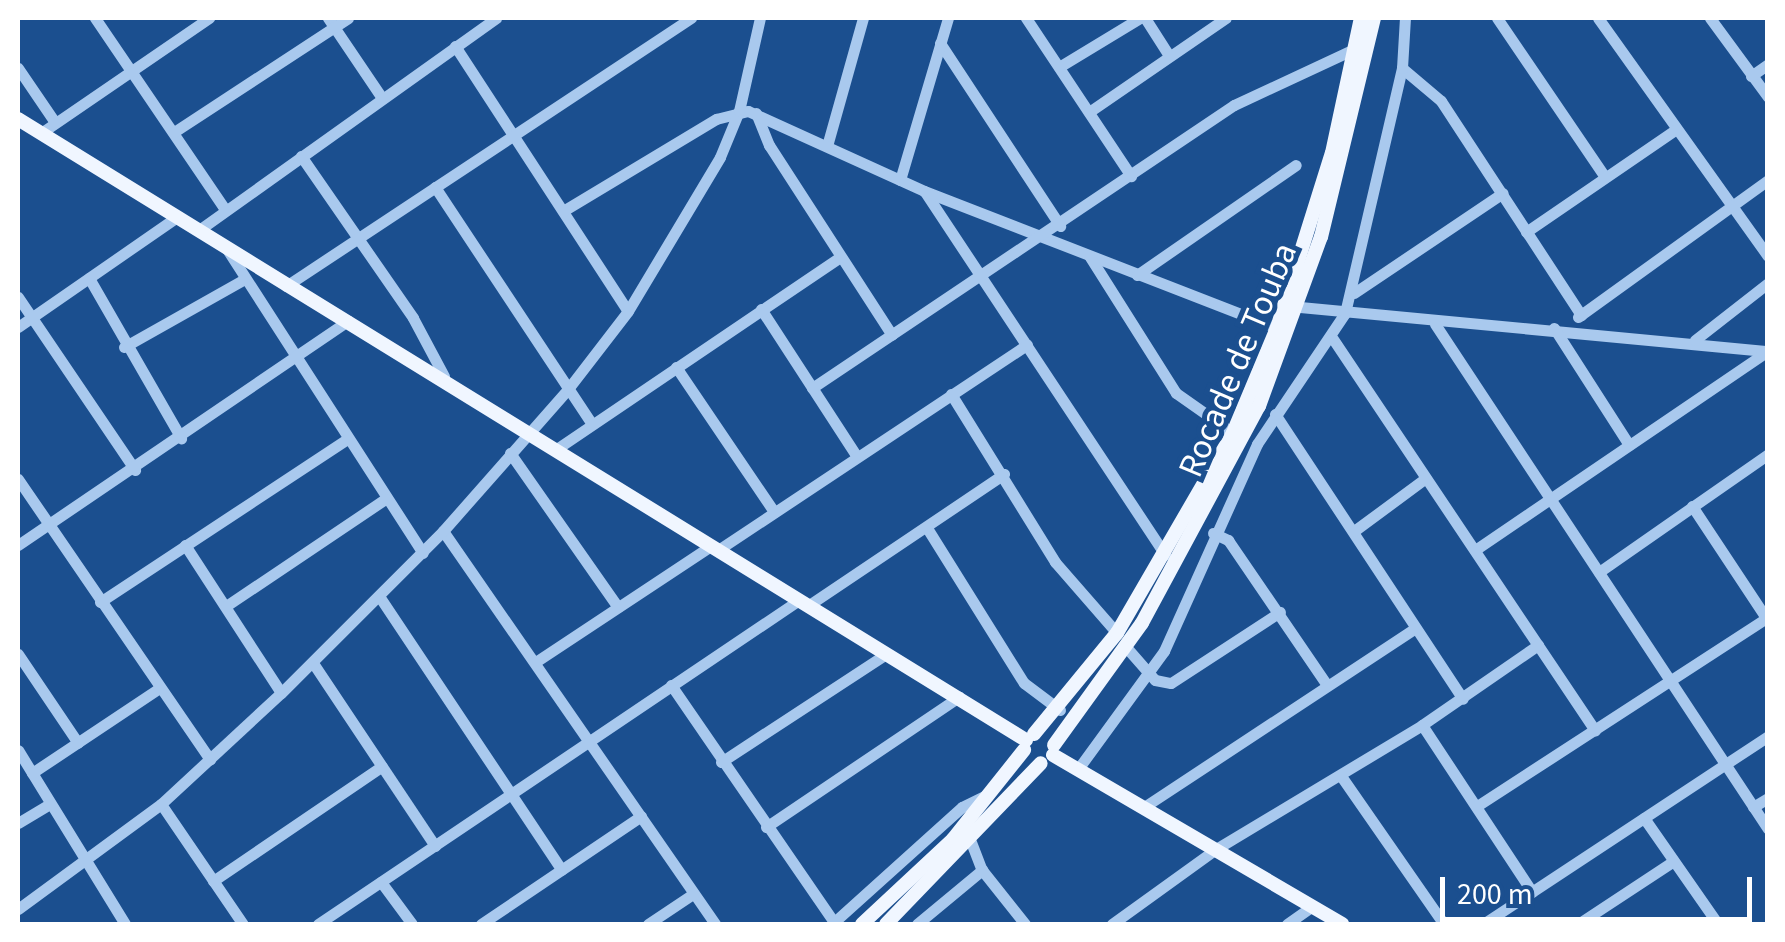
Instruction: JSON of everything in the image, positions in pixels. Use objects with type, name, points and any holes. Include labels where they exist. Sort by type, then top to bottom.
[{"type":"main road","name":"Rocade de Touba","points":[[862,924],[991,793],[1028,741],[1060,710],[1116,633],[1245,438],[1332,153],[1361,18]]},
{"type":"main road","name":"Rocade de Touba","points":[[886,924],[972,842],[1049,754],[1126,647],[1245,438],[1300,307],[1352,130],[1374,18]]},
{"type":"main road","points":[[18,119],[286,286],[444,376],[1049,754],[1342,924]]},
{"type":"main road","points":[[1028,741],[1049,754]]},
{"type":"street","points":[[95,18],[225,209]]},
{"type":"street","points":[[41,133],[209,18]]},
{"type":"street","points":[[174,132],[331,22],[348,18]]},
{"type":"street","points":[[199,230],[496,18]]},
{"type":"street","points":[[18,909],[86,865],[161,804],[282,693],[444,531],[568,390],[628,310],[711,174],[739,111],[760,18]]},
{"type":"street","points":[[828,146],[863,18]]},
{"type":"street","points":[[900,180],[948,18]]},
{"type":"street","points":[[1026,18],[1131,176]]},
{"type":"street","points":[[1060,67],[1143,18],[1168,54]]},
{"type":"street","points":[[1078,769],[1150,675],[1213,533],[1245,438],[1274,414],[1333,339],[1354,293],[1402,68],[1406,18]]},
{"type":"street","points":[[1598,18],[1768,256]]},
{"type":"street","points":[[1710,18],[1768,97]]},
{"type":"street","points":[[286,286],[687,19]]},
{"type":"street","points":[[1088,112],[1216,20]]},
{"type":"street","points":[[1504,20],[1604,177]]},
{"type":"street","points":[[331,22],[382,98]]},
{"type":"street","points":[[940,43],[1060,226]]},
{"type":"street","points":[[455,46],[628,310]]},
{"type":"street","points":[[812,388],[1060,226],[1248,96],[1356,48]]},
{"type":"street","points":[[1750,76],[1768,64]]},
{"type":"street","points":[[18,68],[54,122]]},
{"type":"street","points":[[1402,68],[1442,101],[1581,314]]},
{"type":"street","points":[[563,211],[739,111],[756,113],[924,191],[1278,328]]},
{"type":"street","points":[[756,113],[840,257],[892,334]]},
{"type":"street","points":[[1526,232],[1675,130]]},
{"type":"street","points":[[301,156],[444,376]]},
{"type":"street","points":[[1138,275],[1296,165]]},
{"type":"street","points":[[1559,328],[1728,204],[1768,180]]},
{"type":"street","points":[[434,187],[592,424]]},
{"type":"street","points":[[924,191],[1027,346],[1091,453],[1165,556]]},
{"type":"street","points":[[1354,293],[1504,193]]},
{"type":"street","points":[[18,327],[177,217]]},
{"type":"street","points":[[225,246],[346,440],[423,552]]},
{"type":"street","points":[[1089,256],[1176,393],[1245,438]]},
{"type":"street","points":[[558,448],[840,257]]},
{"type":"street","points":[[89,278],[124,347],[181,438]]},
{"type":"street","points":[[124,347],[244,280]]},
{"type":"street","points":[[1695,340],[1768,283]]},
{"type":"street","points":[[18,297],[135,470]]},
{"type":"street","points":[[1300,307],[1436,324],[1559,328],[1768,351],[1552,501],[1474,550]]},
{"type":"street","points":[[761,309],[857,457]]},
{"type":"street","points":[[18,545],[297,361],[348,321]]},
{"type":"street","points":[[1436,324],[1768,829]]},
{"type":"street","points":[[1559,328],[1629,445]]},
{"type":"street","points":[[1333,339],[1595,730]]},
{"type":"street","points":[[537,661],[1027,346]]},
{"type":"street","points":[[676,367],[774,512]]},
{"type":"street","points":[[950,394],[1004,474],[1055,562],[1116,633]]},
{"type":"street","points":[[1274,414],[1463,698]]},
{"type":"street","points":[[100,602],[346,440]]},
{"type":"street","points":[[510,454],[618,607]]},
{"type":"street","points":[[1599,572],[1768,454]]},
{"type":"street","points":[[318,924],[590,738],[927,528],[1004,474]]},
{"type":"street","points":[[1354,532],[1426,478]]},
{"type":"street","points":[[18,479],[158,689],[210,759]]},
{"type":"street","points":[[226,606],[385,499]]},
{"type":"street","points":[[1477,806],[1767,618],[1692,506]]},
{"type":"street","points":[[927,528],[1024,683],[1060,710]]},
{"type":"street","points":[[444,531],[715,924]]},
{"type":"street","points":[[1213,533],[1228,540],[1327,685]]},
{"type":"street","points":[[186,545],[282,693]]},
{"type":"street","points":[[379,596],[562,870]]},
{"type":"street","points":[[1126,647],[1162,684],[1180,680],[1280,612]]},
{"type":"street","points":[[1144,807],[1415,628]]},
{"type":"street","points":[[1112,924],[1216,849],[1341,776],[1538,645]]},
{"type":"street","points":[[18,654],[78,743]]},
{"type":"street","points":[[721,762],[886,654]]},
{"type":"street","points":[[314,662],[435,846]]},
{"type":"street","points":[[671,685],[834,924],[962,806],[991,793]]},
{"type":"street","points":[[32,773],[158,689]]},
{"type":"street","points":[[766,827],[960,697]]},
{"type":"street","points":[[1422,724],[1532,892]]},
{"type":"street","points":[[1482,924],[1768,736]]},
{"type":"street","points":[[18,750],[125,924]]},
{"type":"street","points":[[213,881],[382,766]]},
{"type":"street","points":[[1341,776],[1444,924]]},
{"type":"street","points":[[1754,807],[1768,798]]},
{"type":"street","points":[[18,823],[50,804]]},
{"type":"street","points":[[161,804],[243,924]]},
{"type":"street","points":[[482,924],[641,816]]},
{"type":"street","points":[[1644,818],[1718,924]]},
{"type":"street","points":[[972,842],[982,870],[1025,924]]},
{"type":"street","points":[[1578,924],[1672,862]]},
{"type":"street","points":[[917,924],[982,870]]},
{"type":"street","points":[[381,882],[412,924]]},
{"type":"street","points":[[648,924],[692,894]]},
{"type":"street","points":[[1287,924],[1312,907]]}]
